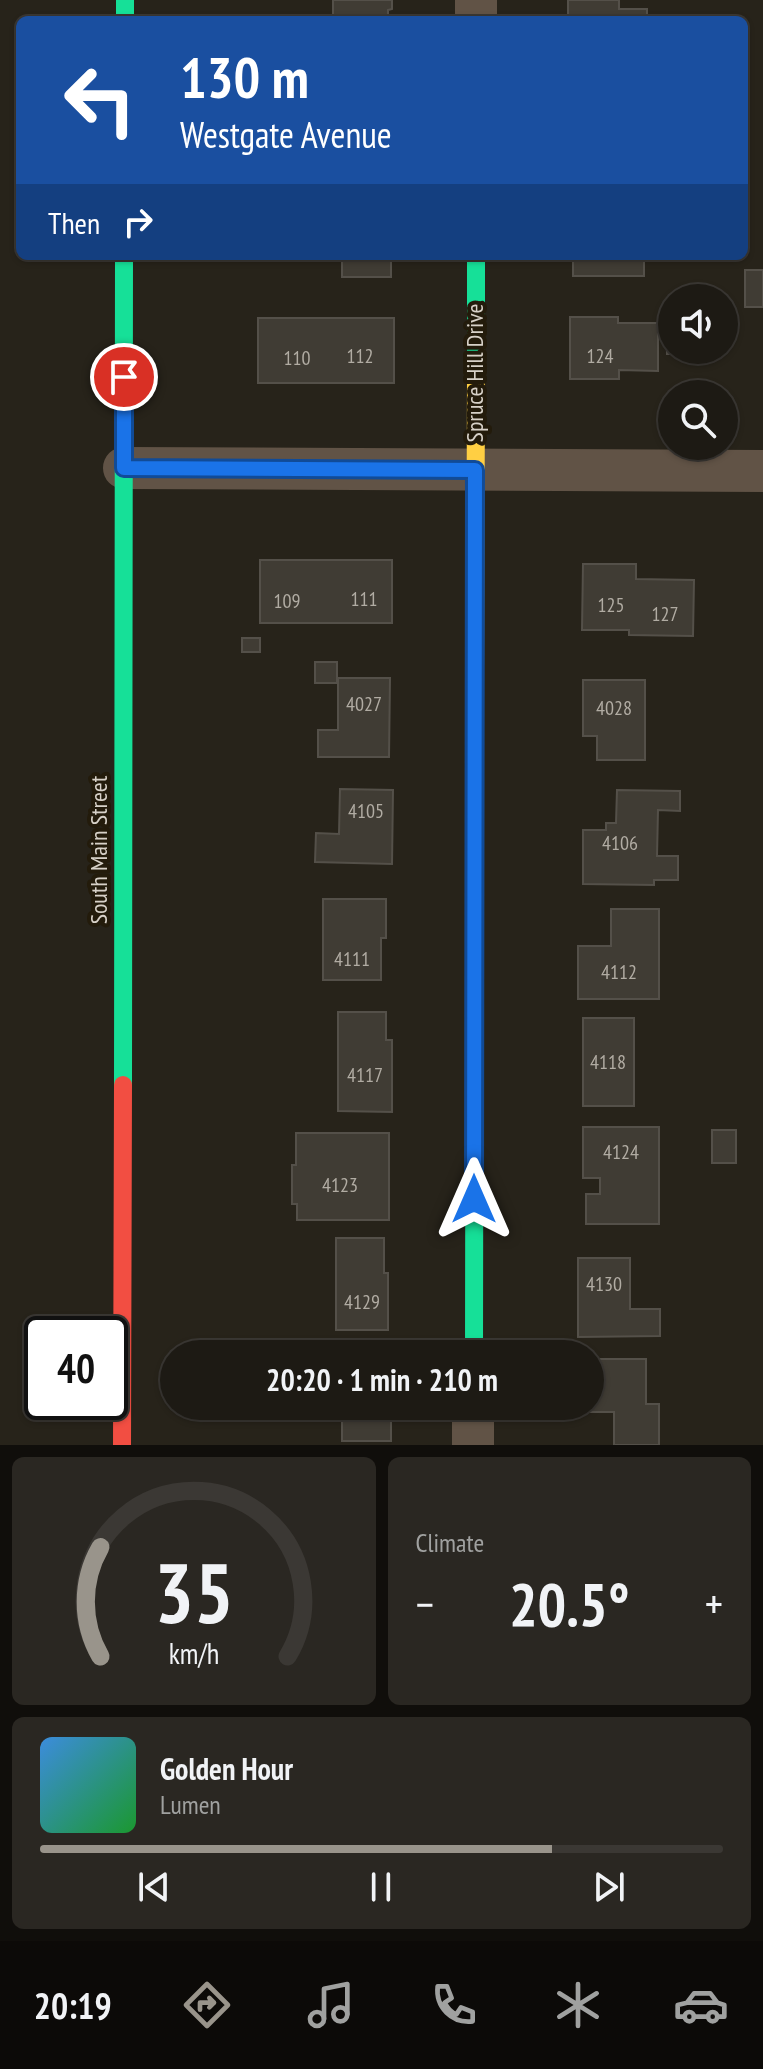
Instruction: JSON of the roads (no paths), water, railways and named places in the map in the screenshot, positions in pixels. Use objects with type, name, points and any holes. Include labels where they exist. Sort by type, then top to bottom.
[{"type":"street","name":"South Main Street","points":[[122,1445],[124,260]]},
{"type":"street","name":"Spruce Hill Drive","points":[[474,1340],[476,260]]},
{"type":"street","points":[[124,468],[763,471]]},
{"type":"street","points":[[473,1420],[473,1445]]}]
